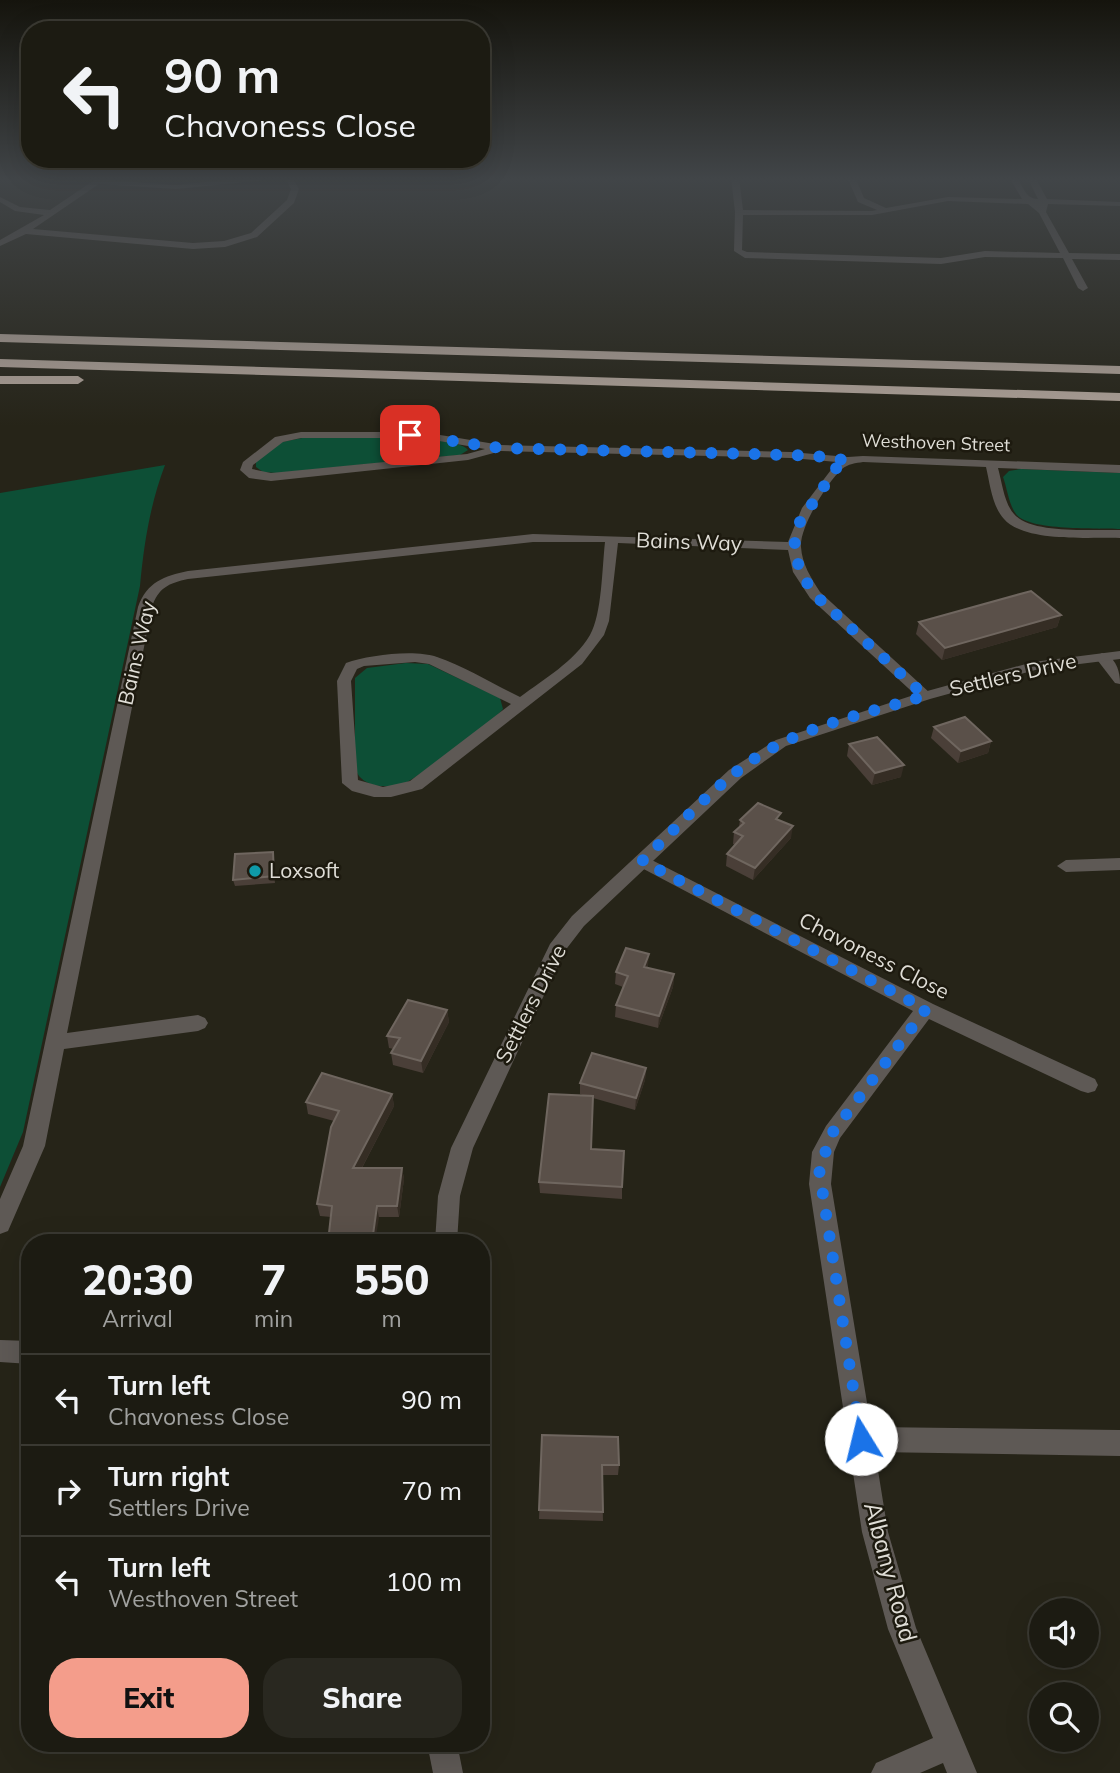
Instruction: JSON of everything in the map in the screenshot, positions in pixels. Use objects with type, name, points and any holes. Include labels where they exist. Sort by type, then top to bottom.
[{"type":"highway","points":[[12,325],[491,345],[517,352]]},
{"type":"highway","points":[[0,338],[1120,369]]},
{"type":"highway","points":[[0,363],[342,376],[1120,397]]},
{"type":"highway","points":[[0,380],[306,381],[342,376]]},
{"type":"street","points":[[900,260],[949,260]]},
{"type":"street","points":[[1070,260],[1083,288]]},
{"type":"street","points":[[501,448],[468,457],[271,477],[253,475],[246,470],[247,464],[270,444],[279,439],[301,435],[422,435],[501,448],[791,455],[848,461]]},
{"type":"street","name":"Westhoven Street","points":[[794,546],[796,533],[808,508],[837,467],[848,461],[863,459],[1120,469]]},
{"type":"street","points":[[992,464],[1006,511],[1017,524],[1036,530],[1120,534]]},
{"type":"street","name":"Bains Way","points":[[0,1224],[34,1146],[145,607],[153,588],[161,582],[188,575],[550,537],[794,546]]},
{"type":"street","points":[[520,703],[432,660],[415,658],[362,662],[351,666],[344,681],[350,783],[378,792],[390,792],[416,785],[577,661],[597,635],[602,621],[612,539]]},
{"type":"street","points":[[794,546],[800,572],[815,595],[925,696]]},
{"type":"street","name":"Settlers Drive","points":[[447,1234],[449,1196],[462,1148],[549,962],[578,921],[735,774],[771,748],[810,732],[925,696],[1049,662],[1120,655]]},
{"type":"street","points":[[1102,657],[1120,680]]},
{"type":"street","name":"Chavoness Close","points":[[642,861],[926,1009],[1088,1085]]},
{"type":"street","points":[[1066,866],[1120,864]]},
{"type":"street","name":"Albany Road","points":[[926,1009],[833,1132],[819,1169],[875,1532],[902,1629],[962,1773]]},
{"type":"street","points":[[55,1042],[198,1023]]},
{"type":"street","points":[[0,1351],[21,1352]]},
{"type":"street","points":[[861,1439],[1120,1443]]},
{"type":"street","points":[[886,1773],[950,1745]]},
{"type":"street","points":[[444,1752],[449,1773]]},
{"type":"green space","points":[[302,438],[417,439],[441,441],[468,450],[460,455],[277,473],[263,472],[256,467],[256,461],[282,442]]},
{"type":"green space","points":[[165,465],[148,524],[140,586],[23,1132],[0,1187],[0,493]]},
{"type":"green space","points":[[1021,469],[1120,473],[1120,529],[1049,526],[1023,519],[1014,510],[1003,477],[1009,471]]},
{"type":"green space","points":[[406,663],[428,664],[500,698],[503,709],[472,736],[407,782],[377,786],[363,780],[355,768],[355,678],[367,668]]},
{"type":"building","points":[[1031,591],[1061,615],[945,648],[919,622]]},
{"type":"building","points":[[965,717],[991,741],[961,751],[934,727]]},
{"type":"building","points":[[877,737],[904,765],[875,773],[849,744]]},
{"type":"building","points":[[758,803],[781,813],[776,819],[793,826],[755,868],[727,854],[743,836],[734,832],[744,823],[740,820]]},
{"type":"building","name":"Loxsoft","points":[[273,852],[274,876],[233,880],[235,854]]},
{"type":"building","points":[[626,948],[649,954],[644,967],[674,974],[659,1016],[616,1005],[628,976],[616,972]]},
{"type":"building","points":[[408,1000],[447,1010],[421,1061],[391,1053],[400,1038],[387,1036]]},
{"type":"building","points":[[592,1053],[646,1068],[636,1098],[580,1083]]},
{"type":"building","points":[[322,1073],[392,1094],[353,1168],[402,1168],[397,1206],[377,1206],[373,1234],[329,1234],[332,1206],[317,1204],[331,1127],[339,1111],[306,1102]]},
{"type":"building","points":[[549,1094],[593,1096],[591,1149],[624,1151],[622,1187],[539,1182]]},
{"type":"building","points":[[542,1435],[618,1437],[619,1465],[602,1465],[603,1512],[539,1510]]},
{"type":"place","name":"Loxsoft","points":[[255,871]]},
{"type":"route","points":[[410,435],[501,448],[791,455],[848,461],[837,467],[800,522],[794,546],[800,572],[815,595],[925,696],[794,737],[771,748],[735,774],[642,861],[926,1009],[833,1132],[823,1152],[819,1169],[861,1439]]}]
